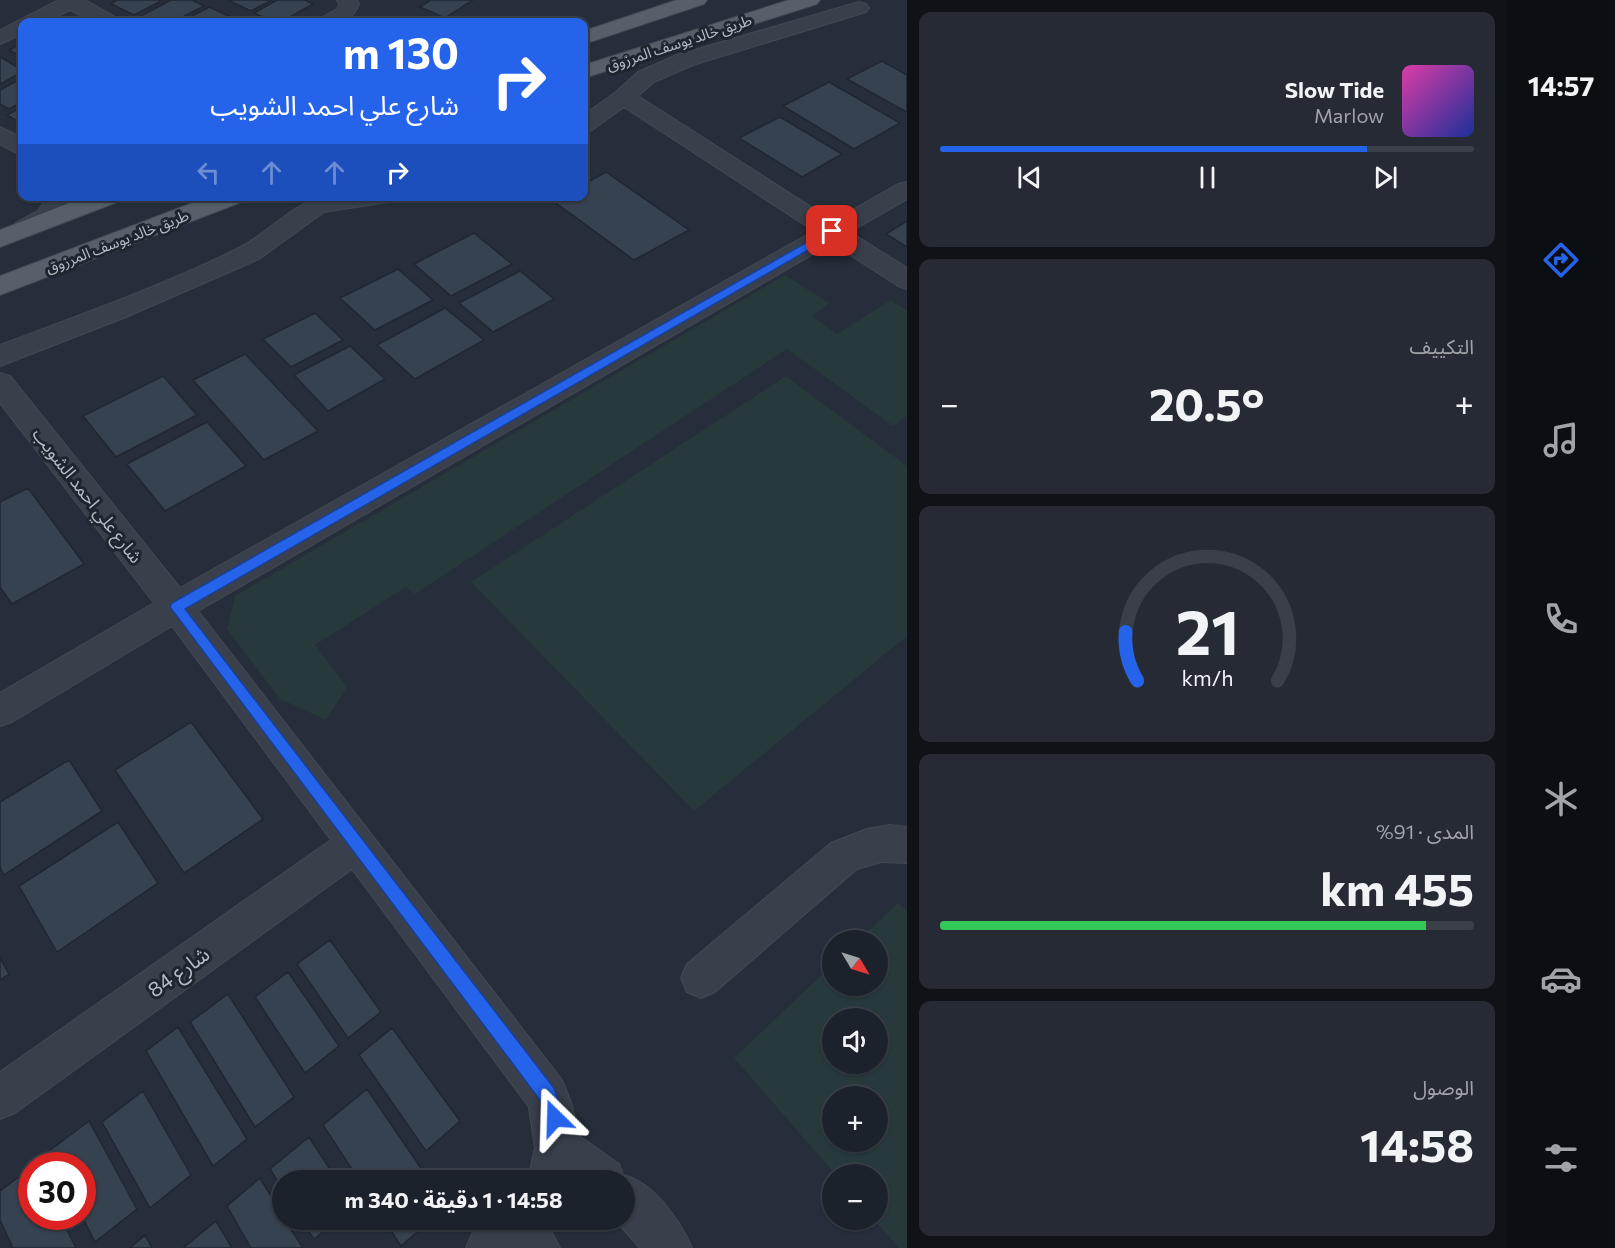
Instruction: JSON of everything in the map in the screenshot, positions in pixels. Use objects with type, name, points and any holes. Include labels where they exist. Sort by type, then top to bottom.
[{"type":"main road","name":"طريق خالد يوسف المرزوق","points":[[588,37],[697,0]]},
{"type":"main road","name":"طريق خالد يوسف المرزوق","points":[[588,71],[810,0]]},
{"type":"main road","points":[[0,239],[98,201]]},
{"type":"main road","name":"طريق خالد يوسف المرزوق","points":[[0,286],[222,201]]},
{"type":"street","points":[[335,18],[346,12],[349,4],[347,0]]},
{"type":"street","points":[[38,18],[73,1],[103,18]]},
{"type":"street","points":[[588,122],[624,97],[646,77],[685,60],[859,8]]},
{"type":"street","points":[[0,38],[18,29]]},
{"type":"street","points":[[624,97],[907,280]]},
{"type":"street","points":[[0,134],[18,145]]},
{"type":"street","points":[[0,711],[176,607],[907,189]]},
{"type":"street","points":[[25,229],[47,216],[58,201]]},
{"type":"street","points":[[0,356],[117,311],[250,253],[316,206],[338,201]]},
{"type":"street","name":"شارع علي احمد الشويب","points":[[0,383],[176,607],[547,1095],[555,1118],[553,1164]]},
{"type":"street","points":[[701,978],[844,856],[868,845],[896,843],[907,845]]},
{"type":"street","name":"شارع 84","points":[[0,1098],[356,844]]},
{"type":"street","points":[[553,1164],[572,1170]]},
{"type":"street","points":[[635,1207],[669,1248]]},
{"type":"shaded area","points":[[785,275],[829,303],[812,316],[837,334],[891,300],[907,311],[907,416],[893,426],[787,349],[415,594],[406,587],[315,645],[347,687],[326,720],[280,699],[227,629],[235,596]]},
{"type":"shaded area","points":[[786,376],[907,466],[907,636],[694,811],[471,582]]},
{"type":"shaded area","points":[[898,903],[907,912],[907,1248],[899,1248],[883,1230],[888,1230],[888,1164],[826,1164],[734,1058],[822,974],[822,996],[888,996],[888,930],[870,930]]},
{"type":"building","points":[[117,0],[163,0],[134,15],[111,4]]},
{"type":"building","points":[[171,0],[192,0],[204,6],[181,18],[139,17]]},
{"type":"building","points":[[228,0],[272,0],[251,11]]},
{"type":"building","points":[[277,0],[305,0],[313,4],[288,18],[265,18],[254,13]]},
{"type":"building","points":[[431,0],[473,0],[445,18],[420,7]]},
{"type":"building","points":[[209,7],[233,18],[188,18]]},
{"type":"building","points":[[18,45],[18,55],[9,50]]},
{"type":"building","points":[[0,57],[18,68],[18,74],[0,84]]},
{"type":"building","points":[[882,61],[907,75],[907,112],[847,79]]},
{"type":"building","points":[[18,80],[18,104],[9,109],[0,104],[0,90]]},
{"type":"building","points":[[829,82],[900,123],[854,149],[783,106]]},
{"type":"building","points":[[18,109],[18,122],[7,115]]},
{"type":"building","points":[[780,117],[842,154],[802,177],[739,138]]},
{"type":"building","points":[[606,172],[689,230],[634,260],[553,201],[588,201],[588,182]]},
{"type":"building","points":[[907,221],[907,247],[886,234]]},
{"type":"building","points":[[474,233],[512,264],[451,296],[414,264]]},
{"type":"building","points":[[398,269],[433,300],[375,330],[340,298]]},
{"type":"building","points":[[520,271],[554,299],[493,332],[459,303]]},
{"type":"building","points":[[445,308],[484,340],[415,379],[377,345]]},
{"type":"building","points":[[315,313],[343,340],[291,367],[263,339]]},
{"type":"building","points":[[350,346],[385,379],[328,411],[294,375]]},
{"type":"building","points":[[245,354],[318,431],[264,460],[193,380]]},
{"type":"building","points":[[163,376],[197,415],[116,457],[83,416]]},
{"type":"building","points":[[207,422],[246,466],[165,511],[127,464]]},
{"type":"building","points":[[28,488],[84,564],[12,604],[0,587],[0,502]]},
{"type":"building","points":[[191,722],[263,819],[184,873],[115,770]]},
{"type":"building","points":[[69,760],[102,811],[4,875],[0,867],[0,802]]},
{"type":"building","points":[[118,822],[158,883],[57,952],[19,886]]},
{"type":"building","points":[[330,940],[381,1012],[348,1038],[297,964]]},
{"type":"building","points":[[0,958],[9,974],[0,980]]},
{"type":"building","points":[[288,972],[339,1046],[305,1073],[255,997]]},
{"type":"building","points":[[228,994],[294,1097],[255,1127],[190,1022]]},
{"type":"building","points":[[178,1027],[247,1139],[213,1166],[146,1051]]},
{"type":"building","points":[[392,1028],[460,1121],[426,1151],[359,1055]]},
{"type":"building","points":[[367,1089],[422,1170],[352,1170],[323,1125]]},
{"type":"building","points":[[143,1091],[191,1175],[150,1208],[102,1122]]},
{"type":"building","points":[[89,1121],[137,1209],[95,1242],[89,1230],[96,1230],[96,1152],[49,1151]]},
{"type":"building","points":[[309,1137],[330,1170],[272,1170],[272,1172],[270,1169]]},
{"type":"building","points":[[18,1178],[18,1230],[67,1230],[76,1248],[13,1248],[0,1220],[0,1191]]},
{"type":"building","points":[[260,1178],[272,1198],[272,1230],[291,1230],[303,1248],[251,1248],[227,1206]]},
{"type":"building","points":[[216,1221],[232,1248],[183,1248]]},
{"type":"building","points":[[308,1230],[325,1230],[314,1239]]},
{"type":"building","points":[[391,1230],[419,1230],[401,1246]]},
{"type":"building","points":[[145,1235],[152,1248],[130,1248]]},
{"type":"route","points":[[555,1118],[547,1095],[176,607],[832,231]]}]
